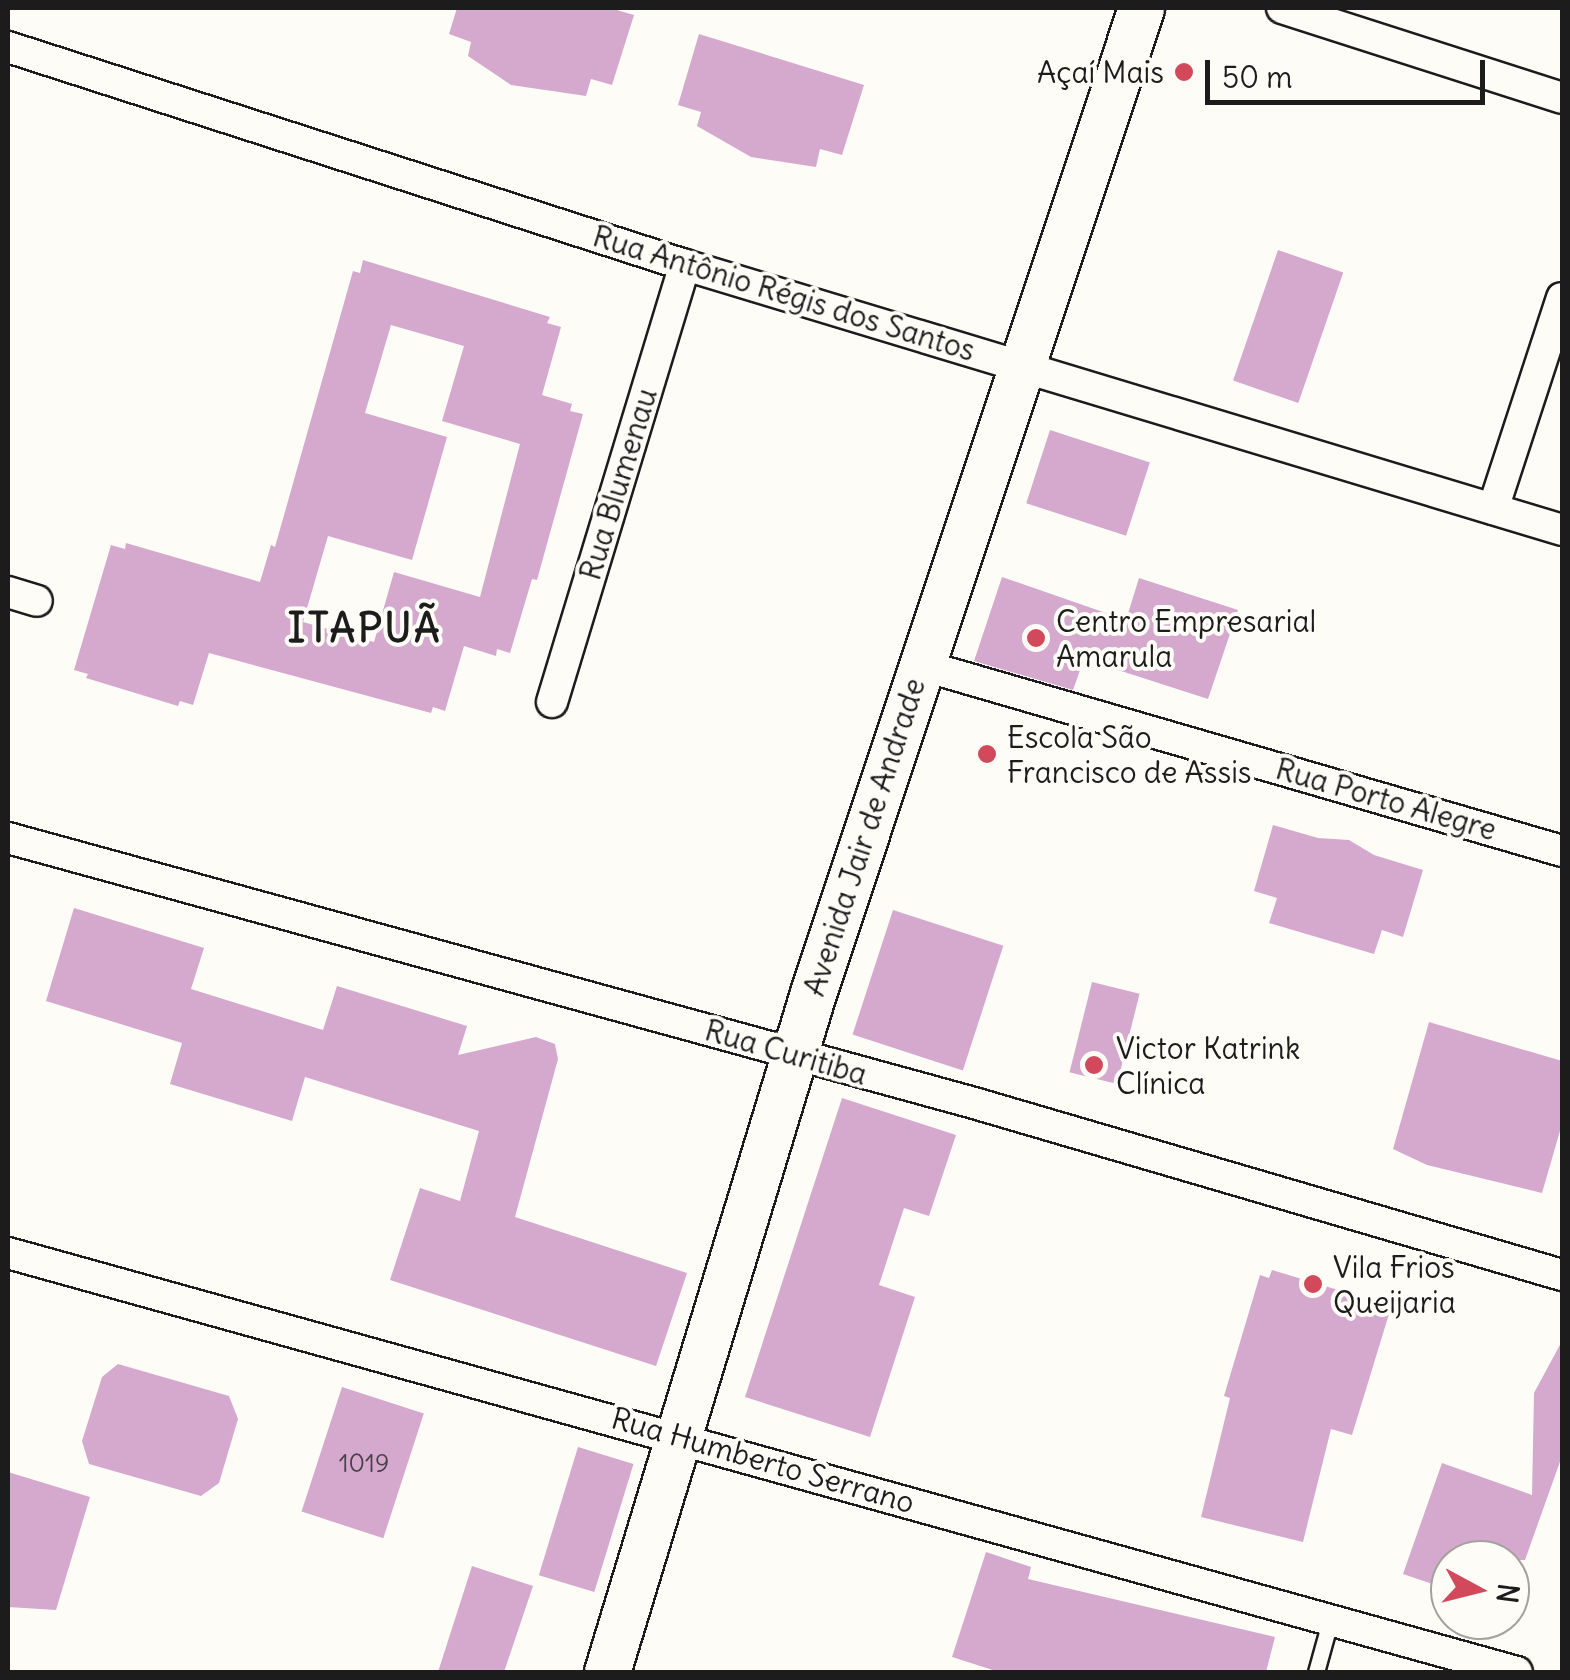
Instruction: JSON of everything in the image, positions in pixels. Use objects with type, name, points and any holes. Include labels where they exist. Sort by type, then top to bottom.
[{"type":"main road","name":"Avenida Jair de Andrade","points":[[606,1672],[794,1053],[921,664],[1026,366],[1142,8]]},
{"type":"street","points":[[1282,8],[1562,98]]},
{"type":"street","name":"Rua Antônio Régis dos Santos","points":[[8,47],[685,265],[1562,530]]},
{"type":"street","name":"Rua Blumenau","points":[[552,702],[685,265]]},
{"type":"street","points":[[1492,509],[1562,298]]},
{"type":"street","points":[[8,592],[37,601]]},
{"type":"street","name":"Rua Porto Alegre","points":[[921,664],[1562,851]]},
{"type":"street","name":"Rua Curitiba","points":[[8,838],[794,1053],[1562,1276]]},
{"type":"street","name":"Rua Humberto Serrano","points":[[8,1253],[680,1436],[1517,1672]]},
{"type":"lane","points":[[1316,1672],[1332,1618]]},
{"type":"building","points":[[457,8],[610,8],[634,15],[612,85],[591,79],[586,96],[511,85],[468,56],[471,42],[449,34]]},
{"type":"building","points":[[699,34],[864,85],[842,155],[820,149],[816,167],[751,157],[697,126],[701,112],[678,105]]},
{"type":"building","points":[[1278,250],[1343,272],[1298,403],[1233,380]]},
{"type":"building","points":[[363,260],[550,317],[547,323],[561,327],[542,395],[572,404],[570,411],[583,414],[537,580],[532,579],[510,653],[497,649],[496,656],[464,646],[445,711],[433,707],[431,713],[209,653],[193,705],[180,701],[178,706],[86,678],[88,674],[74,670],[111,545],[125,549],[126,543],[260,582],[271,545],[275,547],[353,271],[360,273]],"holes":[[[391,325],[464,346],[442,421],[520,444],[480,597],[394,572],[374,642],[303,622],[328,536],[412,560],[447,437],[365,413]]]},
{"type":"building","points":[[1050,430],[1150,462],[1126,536],[1026,503]]},
{"type":"building","points":[[1002,577],[1126,620],[1139,578],[1238,610],[1208,699],[1084,659],[1073,690],[974,661]]},
{"type":"building","points":[[1273,825],[1318,838],[1349,840],[1374,855],[1423,870],[1403,937],[1382,930],[1374,954],[1269,923],[1277,898],[1254,891]]},
{"type":"building","points":[[74,908],[204,948],[191,989],[323,1030],[337,986],[467,1026],[458,1055],[536,1037],[555,1044],[558,1059],[515,1217],[687,1273],[656,1366],[390,1280],[420,1188],[460,1201],[479,1131],[305,1077],[292,1121],[170,1084],[182,1043],[46,1001]]},
{"type":"building","points":[[893,910],[1003,946],[963,1070],[853,1035]]},
{"type":"building","points":[[1092,982],[1140,994],[1117,1084],[1070,1072]]},
{"type":"building","points":[[1429,1022],[1562,1061],[1562,1124],[1542,1193],[1427,1165],[1393,1149]]},
{"type":"building","points":[[842,1098],[956,1135],[929,1216],[904,1208],[879,1285],[915,1297],[870,1437],[745,1397]]},
{"type":"building","points":[[1272,1270],[1381,1303],[1379,1311],[1389,1314],[1352,1435],[1331,1429],[1303,1542],[1201,1517],[1230,1398],[1224,1396],[1260,1275],[1269,1278]]},
{"type":"building","points":[[1562,1341],[1562,1456],[1530,1546],[1530,1540],[1430,1540],[1430,1583],[1403,1574],[1442,1463],[1532,1495],[1534,1393]]},
{"type":"building","points":[[118,1364],[229,1396],[238,1419],[219,1483],[201,1496],[89,1464],[82,1441],[102,1377]]},
{"type":"building","points":[[342,1387],[424,1414],[383,1538],[302,1512]]},
{"type":"building","points":[[578,1447],[633,1464],[594,1592],[539,1575]]},
{"type":"building","points":[[8,1472],[90,1497],[56,1610],[8,1607]]},
{"type":"building","points":[[986,1552],[1031,1567],[1028,1579],[1275,1637],[1266,1672],[999,1672],[952,1657]]},
{"type":"building","points":[[472,1566],[533,1586],[504,1672],[438,1672]]},
{"type":"place","name":"Açaí Mais","points":[[1184,72]]},
{"type":"place","name":"Centro Empresarial Amarula","points":[[1036,638]]},
{"type":"place","name":"Escola São Francisco de Assis","points":[[987,754]]},
{"type":"place","name":"Victor Katrink Clínica","points":[[1094,1065]]},
{"type":"place","name":"Vila Frios Queijaria","points":[[1313,1284]]},
{"type":"district","name":"ITAPUÃ","points":[[365,628]]}]
